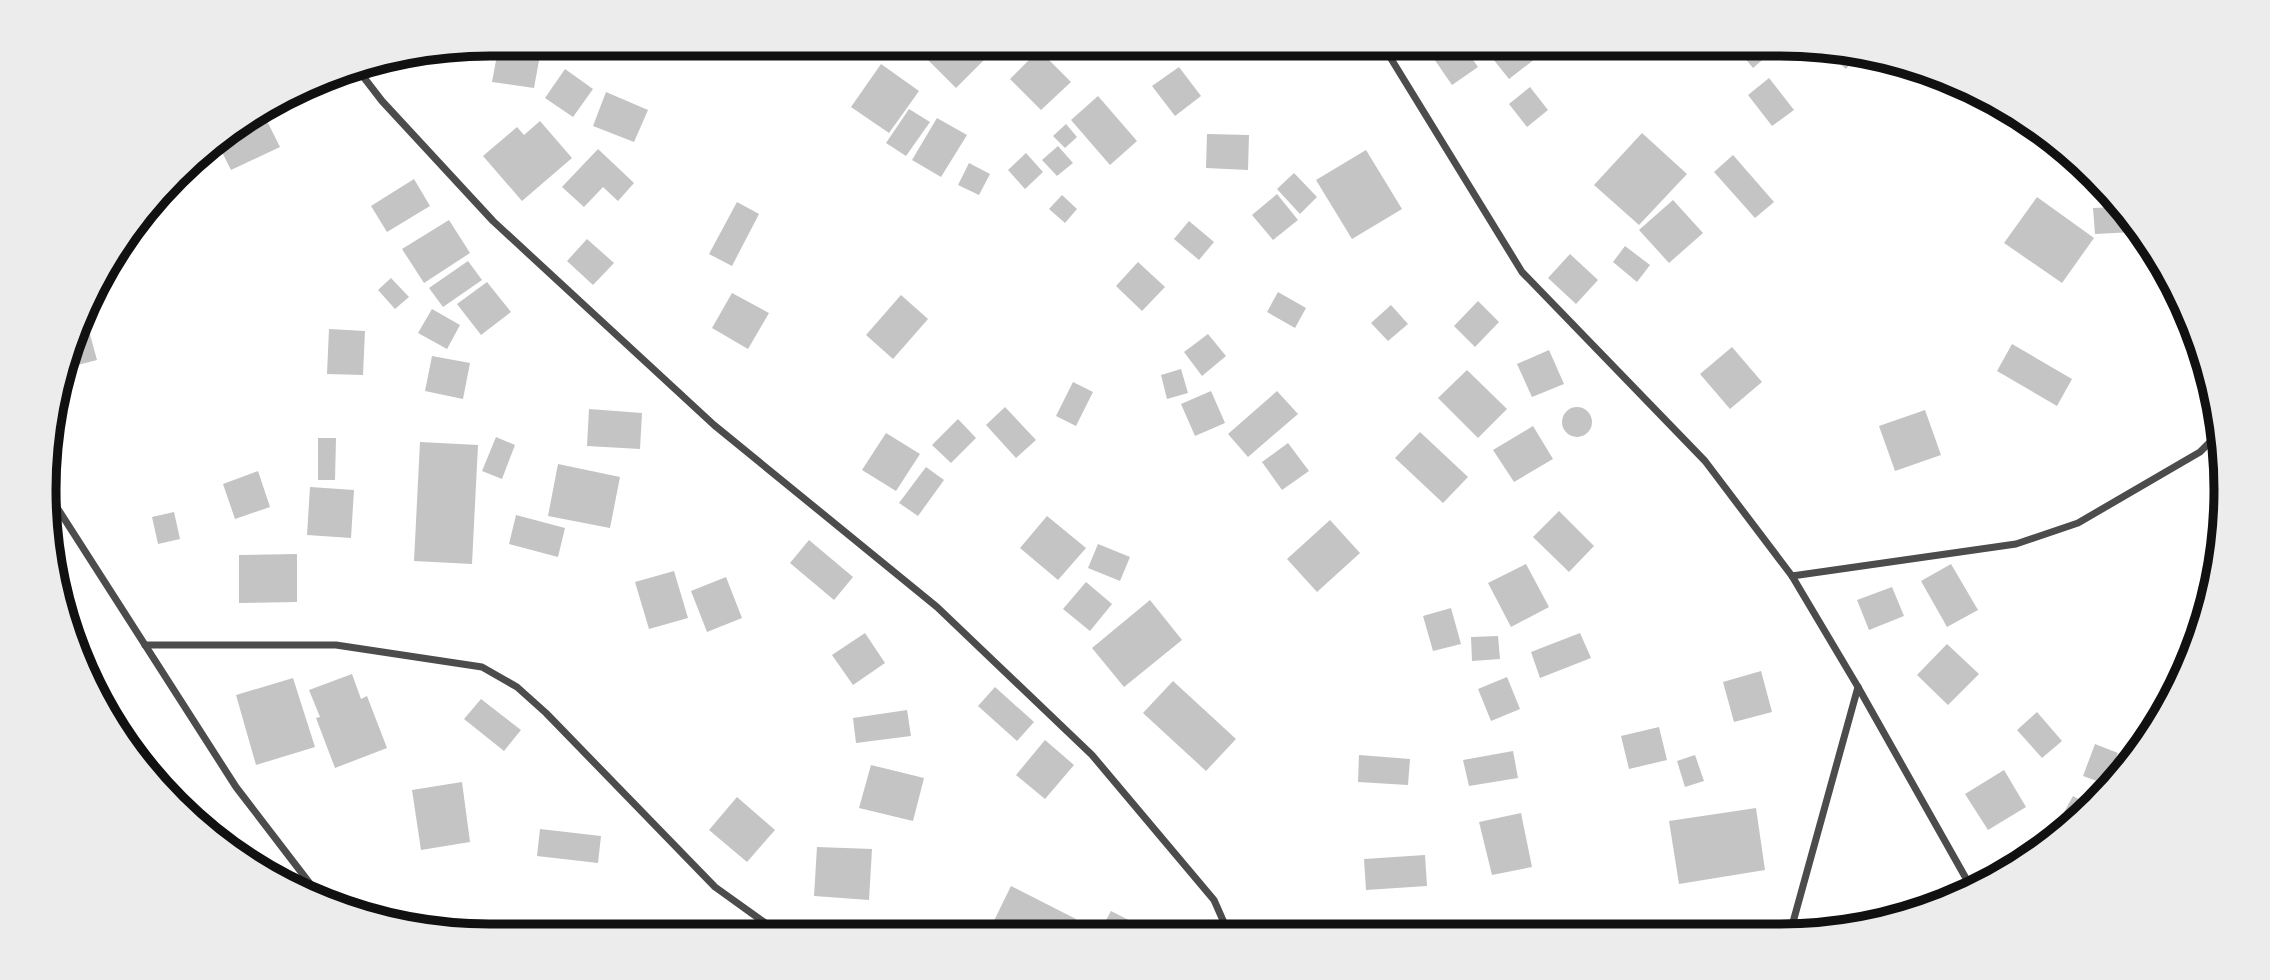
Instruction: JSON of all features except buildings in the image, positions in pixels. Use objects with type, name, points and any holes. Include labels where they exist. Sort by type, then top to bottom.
[{"type":"street","points":[[1389,56],[1522,272],[1705,461],[1792,576],[1968,881]]},
{"type":"street","points":[[362,76],[382,102],[503,230],[715,425],[937,607],[1092,755],[1214,900],[1225,924]]},
{"type":"street","points":[[1792,576],[2016,544],[2078,523],[2200,452],[2211,441]]},
{"type":"street","points":[[57,507],[236,787],[311,885]]},
{"type":"street","points":[[145,645],[336,645],[482,667],[517,687],[546,713],[715,887],[767,924]]},
{"type":"street","points":[[1793,924],[1858,687]]}]
